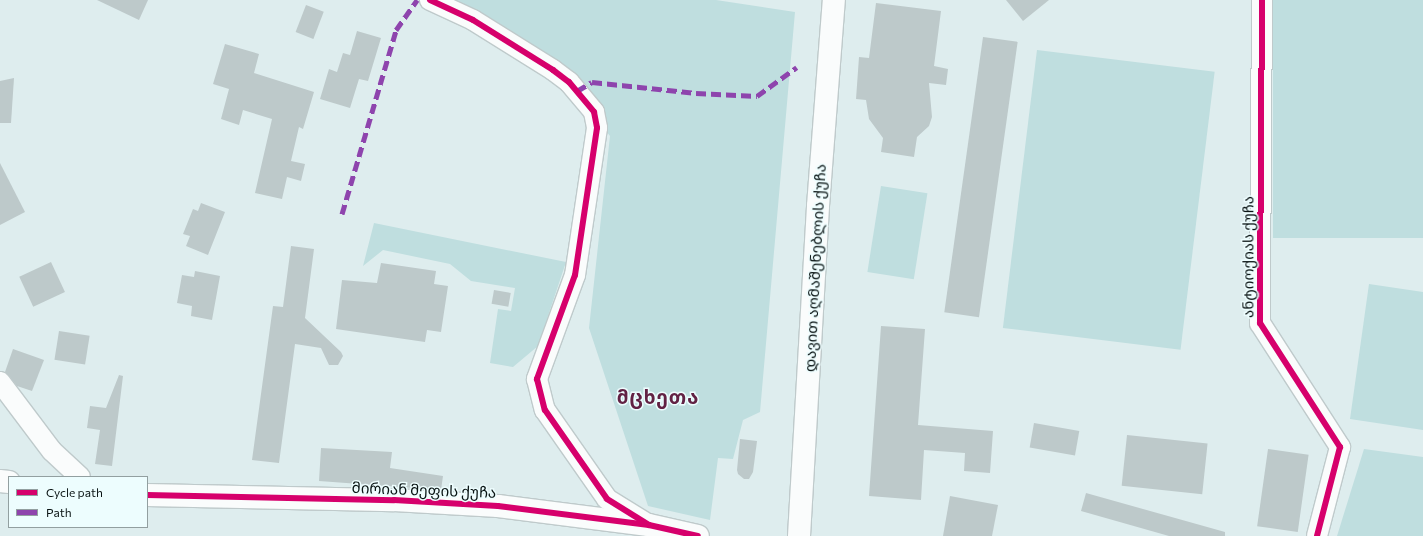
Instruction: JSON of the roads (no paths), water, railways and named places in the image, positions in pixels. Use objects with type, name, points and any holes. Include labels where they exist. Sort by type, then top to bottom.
[{"type":"street","points":[[430,0],[473,20],[553,70],[569,82],[594,112],[597,128],[575,275],[537,379],[545,410],[607,499],[649,525]]},
{"type":"street","name":"დავით აღმაშენებლის ქუჩა","points":[[799,536],[818,206],[834,0]]},
{"type":"street","name":"ანტიოქიას ქუჩა","points":[[1262,0],[1260,323],[1340,447],[1317,536]]},
{"type":"street","points":[[0,382],[52,451],[79,476]]},
{"type":"street","name":"მირიან მეფის ქუჩა","points":[[148,495],[416,501],[528,508],[649,525],[698,536]]},
{"type":"district","name":"მცხეთა","points":[[658,397]]}]
